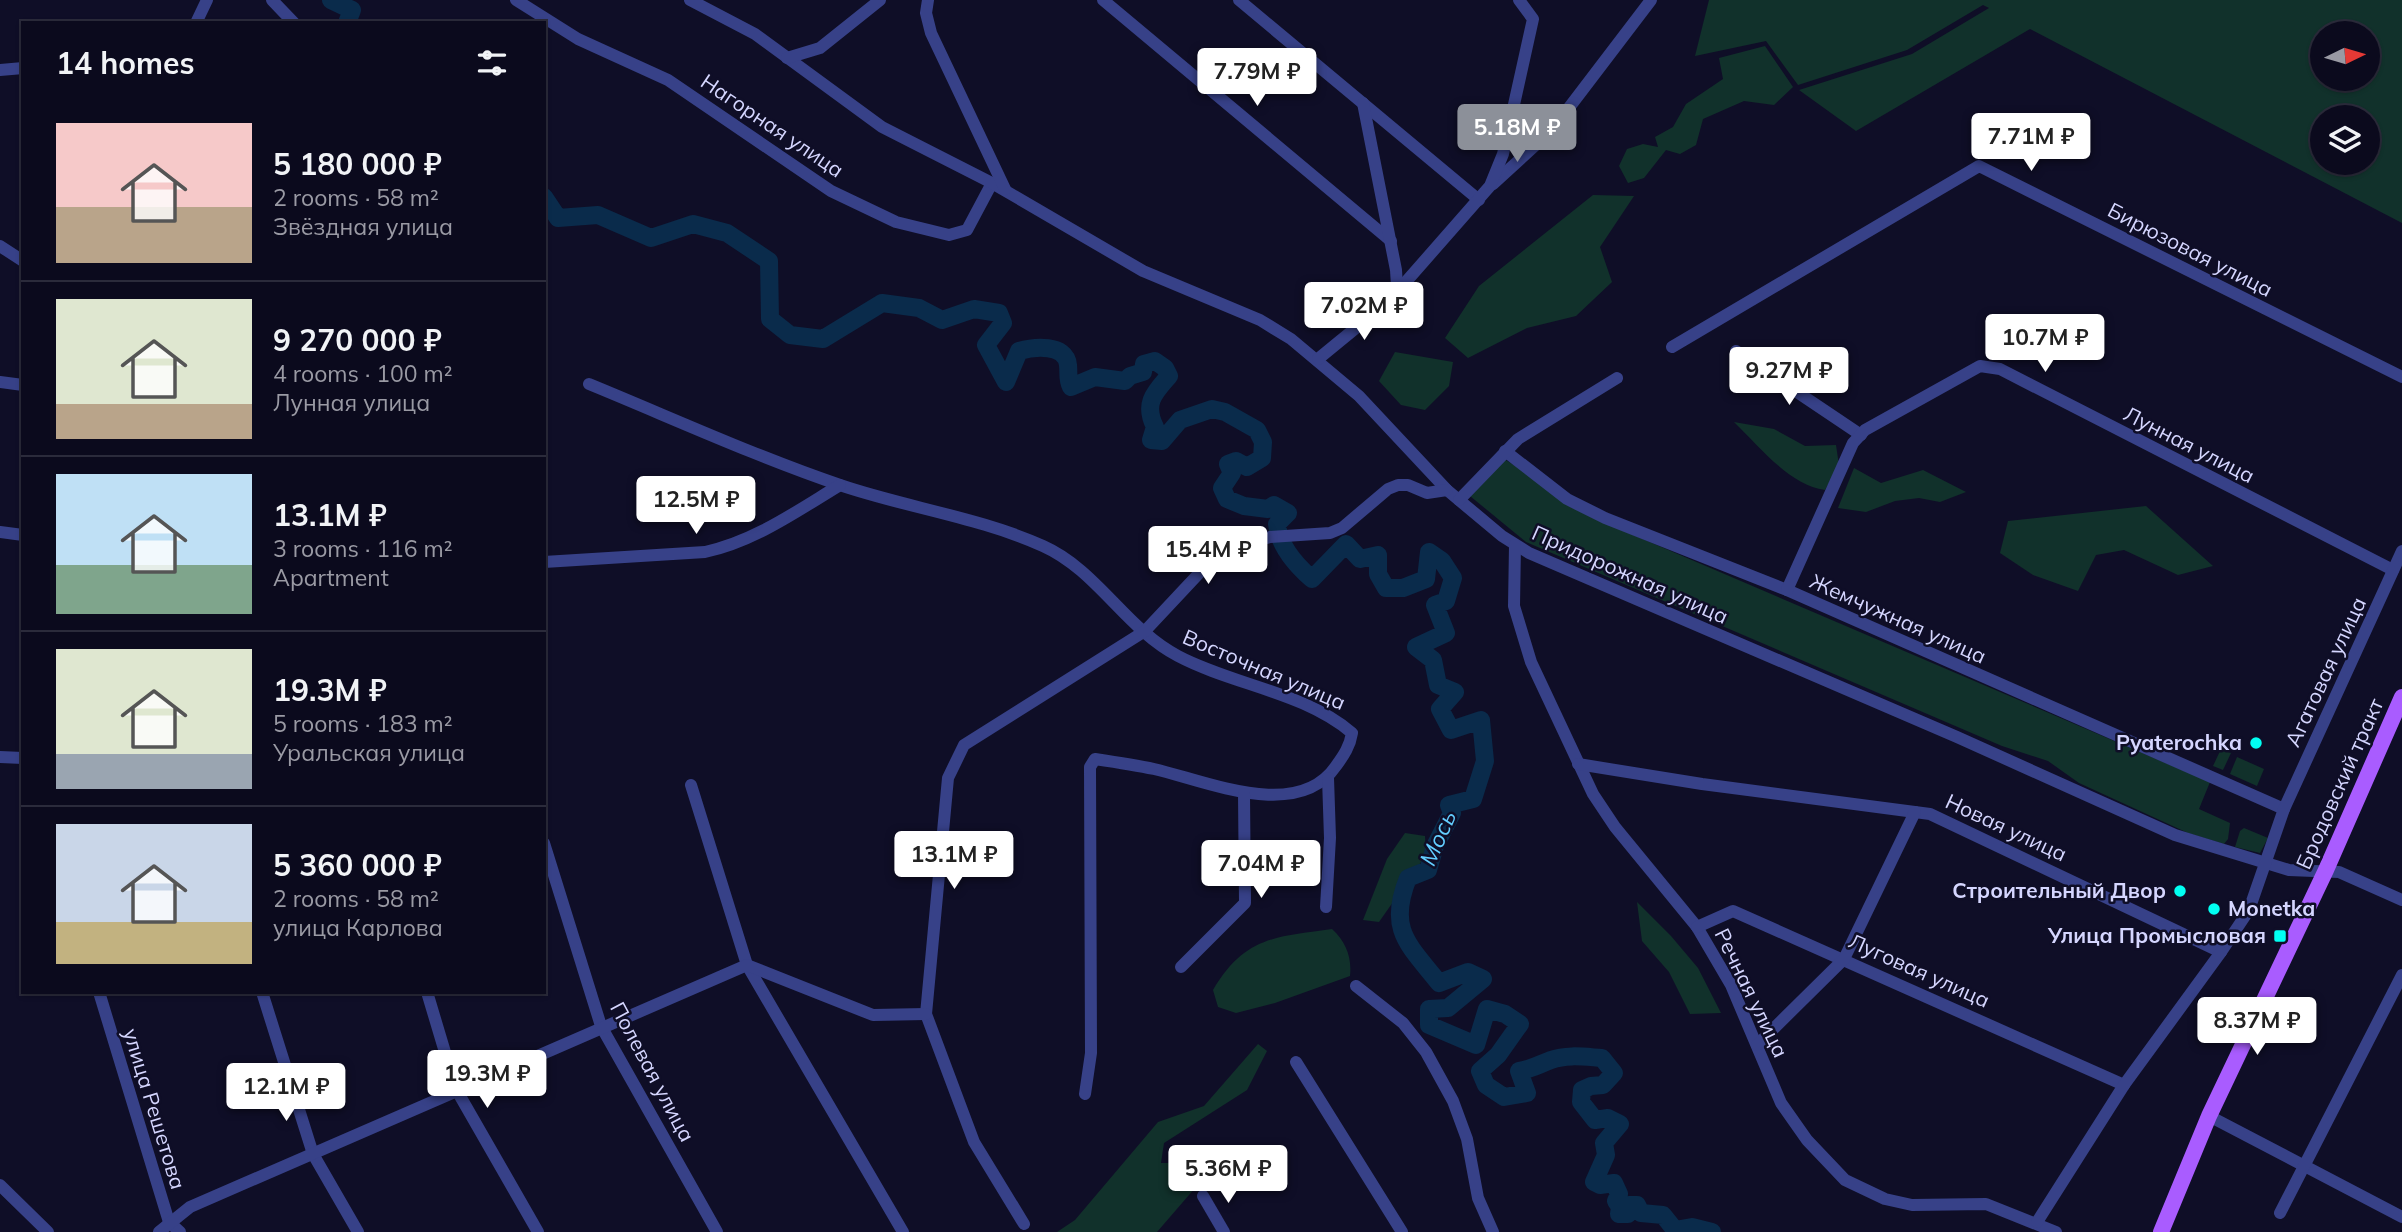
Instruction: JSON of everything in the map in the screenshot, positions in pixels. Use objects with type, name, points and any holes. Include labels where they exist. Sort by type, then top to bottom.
[{"type":"main road","name":"Бродовский тракт","points":[[2161,1232],[2209,1116],[2326,870],[2402,697]]},
{"type":"street","points":[[197,21],[207,0]]},
{"type":"street","points":[[272,0],[291,21]]},
{"type":"street","name":"Нагорная улица","points":[[516,0],[578,39],[668,80],[831,191],[896,222],[949,235],[959,234],[967,230],[992,183]]},
{"type":"street","name":"Придорожная улица","points":[[691,0],[755,34],[882,127],[1005,190],[1143,271],[1260,320],[1318,359],[1359,396],[1447,490],[1515,545],[1566,571],[1957,737],[2155,826],[2265,864],[2289,870],[2339,872],[2402,900]]},
{"type":"street","points":[[787,58],[820,48],[880,0]]},
{"type":"street","points":[[928,0],[926,13],[931,33],[1005,190]]},
{"type":"street","points":[[1103,0],[1391,241]]},
{"type":"street","points":[[1239,0],[1479,200]]},
{"type":"street","points":[[1490,186],[1503,153],[1519,75],[1530,40],[1533,19],[1519,0]]},
{"type":"street","points":[[1318,359],[1390,299],[1490,186],[1552,130],[1651,0]]},
{"type":"street","points":[[0,69],[21,68]]},
{"type":"street","points":[[1363,103],[1391,241],[1397,286],[1390,299]]},
{"type":"street","name":"Бирюзовая улица","points":[[1672,347],[1979,166],[2402,377]]},
{"type":"street","points":[[0,246],[21,260]]},
{"type":"street","points":[[1736,351],[1861,435]]},
{"type":"street","name":"Лунная улица","points":[[1787,590],[1844,461],[1861,435],[1979,366],[1988,366],[2393,570]]},
{"type":"street","points":[[1459,500],[1505,451],[1538,426],[1618,378]]},
{"type":"street","points":[[0,383],[21,385]]},
{"type":"street","name":"Восточная улица","points":[[589,384],[840,485],[1044,546],[1076,567],[1172,653],[1199,667],[1296,702],[1342,724],[1352,733],[1350,745],[1328,778]]},
{"type":"street","name":"Жемчужная улица","points":[[1505,451],[1580,506],[1787,590],[2284,809]]},
{"type":"street","points":[[546,562],[705,552],[730,547],[840,485]]},
{"type":"street","points":[[1024,1224],[974,1142],[926,1014],[948,778],[964,746],[1145,631],[1219,552],[1270,537],[1330,533],[1342,528],[1388,489],[1398,485],[1408,485],[1427,493],[1447,490]]},
{"type":"street","points":[[0,532],[21,535]]},
{"type":"street","name":"Речная улица","points":[[1515,545],[1514,606],[1531,662],[1592,794],[1615,827],[1697,927],[1731,985],[1781,1103],[1807,1140],[1845,1180],[1885,1199],[1912,1205],[1986,1204],[2037,1222],[2056,1232]]},
{"type":"street","name":"Агатовая улица","points":[[2265,864],[2284,809],[2402,551]]},
{"type":"street","points":[[0,757],[21,758]]},
{"type":"street","points":[[1086,1094],[1091,1053],[1090,767],[1095,759],[1153,769],[1244,794],[1276,795],[1302,790],[1328,778],[1330,838],[1326,907]]},
{"type":"street","name":"Новая улица","points":[[1578,764],[1702,784],[1930,814],[2221,952]]},
{"type":"street","points":[[691,785],[747,965],[903,1232]]},
{"type":"street","points":[[1181,967],[1245,903],[1244,794]]},
{"type":"street","points":[[1757,1045],[1844,959],[1915,812]]},
{"type":"street","name":"Полевая улица","points":[[546,849],[601,1026],[717,1232]]},
{"type":"street","points":[[2037,1222],[2124,1085],[2249,911],[2265,864]]},
{"type":"street","name":"Луговая улица","points":[[1697,927],[1733,911],[2124,1085]]},
{"type":"street","points":[[159,1232],[190,1207],[601,1026],[747,965],[873,1015],[926,1014]]},
{"type":"street","points":[[2280,1213],[2402,975]]},
{"type":"street","points":[[1356,986],[1403,1023],[1426,1052],[1453,1101],[1467,1139],[1478,1198],[1493,1232]]},
{"type":"street","name":"улица Решетова","points":[[100,994],[169,1222],[180,1232]]},
{"type":"street","points":[[263,994],[313,1154],[358,1232]]},
{"type":"street","points":[[428,994],[456,1089],[538,1232]]},
{"type":"street","points":[[1296,1062],[1402,1232]]},
{"type":"street","points":[[2209,1116],[2402,1217]]},
{"type":"street","points":[[0,1185],[48,1232]]},
{"type":"street","points":[[1203,1196],[1224,1232]]},
{"type":"green space","points":[[1709,0],[2402,0],[2402,223],[2030,29],[1856,131],[1799,90],[1912,54],[1989,8],[1983,5],[1907,50],[1798,85],[1766,41],[1695,56]]},
{"type":"green space","points":[[1765,46],[1793,87],[1774,105],[1744,101],[1703,119],[1696,145],[1680,154],[1666,150],[1644,178],[1628,183],[1619,166],[1627,149],[1643,144],[1658,147],[1655,137],[1673,127],[1686,104],[1723,79],[1719,58]]},
{"type":"green space","points":[[1593,195],[1634,196],[1600,247],[1612,282],[1576,316],[1527,328],[1468,358],[1445,338],[1479,286]]},
{"type":"green space","points":[[1395,352],[1453,362],[1449,386],[1425,410],[1401,405],[1379,381]]},
{"type":"green space","points":[[1734,422],[1774,429],[1805,446],[1836,445],[1839,465],[1825,490],[1812,487],[1787,473]]},
{"type":"green space","points":[[1504,459],[1624,531],[2210,782],[2199,809],[2230,823],[2228,839],[2224,844],[2188,833],[2079,783],[2048,761],[2002,746],[1526,542],[1470,496]]},
{"type":"green space","points":[[1854,468],[1881,483],[1923,470],[1966,492],[1940,502],[1919,498],[1895,501],[1866,512],[1838,508]]},
{"type":"green space","points":[[2146,506],[2213,566],[2178,575],[2124,550],[2096,555],[2078,591],[2033,575],[2000,553],[2008,521]]},
{"type":"green space","points":[[2221,749],[2231,753],[2223,770],[2213,766]]},
{"type":"green space","points":[[2237,757],[2264,769],[2257,786],[2230,774]]},
{"type":"green space","points":[[2244,828],[2268,838],[2260,853],[2235,847],[2240,831]]},
{"type":"green space","points":[[1405,833],[1425,836],[1426,855],[1379,922],[1363,920],[1387,859]]},
{"type":"green space","points":[[1637,902],[1698,968],[1721,1013],[1690,1014],[1669,972],[1642,941]]},
{"type":"green space","points":[[1332,929],[1347,950],[1350,976],[1275,1003],[1236,1013],[1218,1007],[1213,990],[1225,972],[1250,949],[1264,942],[1294,934]]},
{"type":"green space","points":[[1258,1044],[1267,1051],[1247,1090],[1164,1143],[1161,1163],[1185,1163],[1208,1173],[1157,1232],[1057,1232],[1075,1220],[1158,1122],[1204,1106]]},
{"type":"waterway","name":"Мось","points":[[331,0],[352,10],[348,21]]},
{"type":"waterway","name":"Мось","points":[[546,200],[558,218],[598,215],[651,238],[693,224],[727,233],[769,261],[770,319],[790,335],[823,339],[882,303],[919,308],[942,320],[974,309],[999,313],[1003,323],[986,345],[1006,382],[1019,351],[1032,348],[1048,348],[1061,353],[1066,358],[1071,387],[1095,377],[1125,381],[1130,376],[1143,372],[1144,364],[1155,361],[1165,368],[1169,376],[1155,393],[1150,405],[1155,427],[1151,440],[1162,441],[1180,420],[1212,409],[1225,412],[1257,430],[1263,442],[1262,458],[1247,467],[1236,461],[1228,464],[1232,473],[1222,488],[1227,499],[1244,506],[1268,509],[1274,505],[1288,513],[1277,524],[1278,532],[1294,561],[1312,579],[1346,544],[1360,559],[1378,555],[1378,574],[1386,588],[1403,588],[1426,579],[1429,552],[1442,561],[1453,578],[1446,601],[1435,605],[1446,633],[1416,647],[1433,660],[1438,685],[1455,692],[1440,709],[1451,730],[1481,720],[1485,761],[1473,799],[1449,805],[1452,813],[1435,846],[1428,870],[1408,878],[1402,896],[1401,924],[1410,947],[1439,983],[1468,972],[1483,979],[1448,1008],[1429,1009],[1429,1025],[1476,1045],[1487,1009],[1505,1014],[1520,1024],[1498,1055],[1480,1071],[1486,1085],[1504,1097],[1527,1093],[1519,1071],[1563,1057],[1602,1058],[1614,1073],[1603,1085],[1582,1090],[1581,1102],[1595,1120],[1608,1118],[1620,1124],[1604,1143],[1606,1155],[1594,1182],[1600,1185],[1614,1183],[1619,1194],[1616,1201],[1620,1207],[1619,1214],[1628,1214],[1629,1205],[1637,1205],[1641,1213],[1663,1215],[1675,1230],[1692,1227],[1712,1232]]},
{"type":"place","name":"Pyaterochka","points":[[2256,743]]},
{"type":"place","name":"Строительный Двор","points":[[2180,891]]},
{"type":"place","name":"Monetka","points":[[2214,909]]},
{"type":"place","name":"Улица Промысловая","points":[[2280,936]]}]
